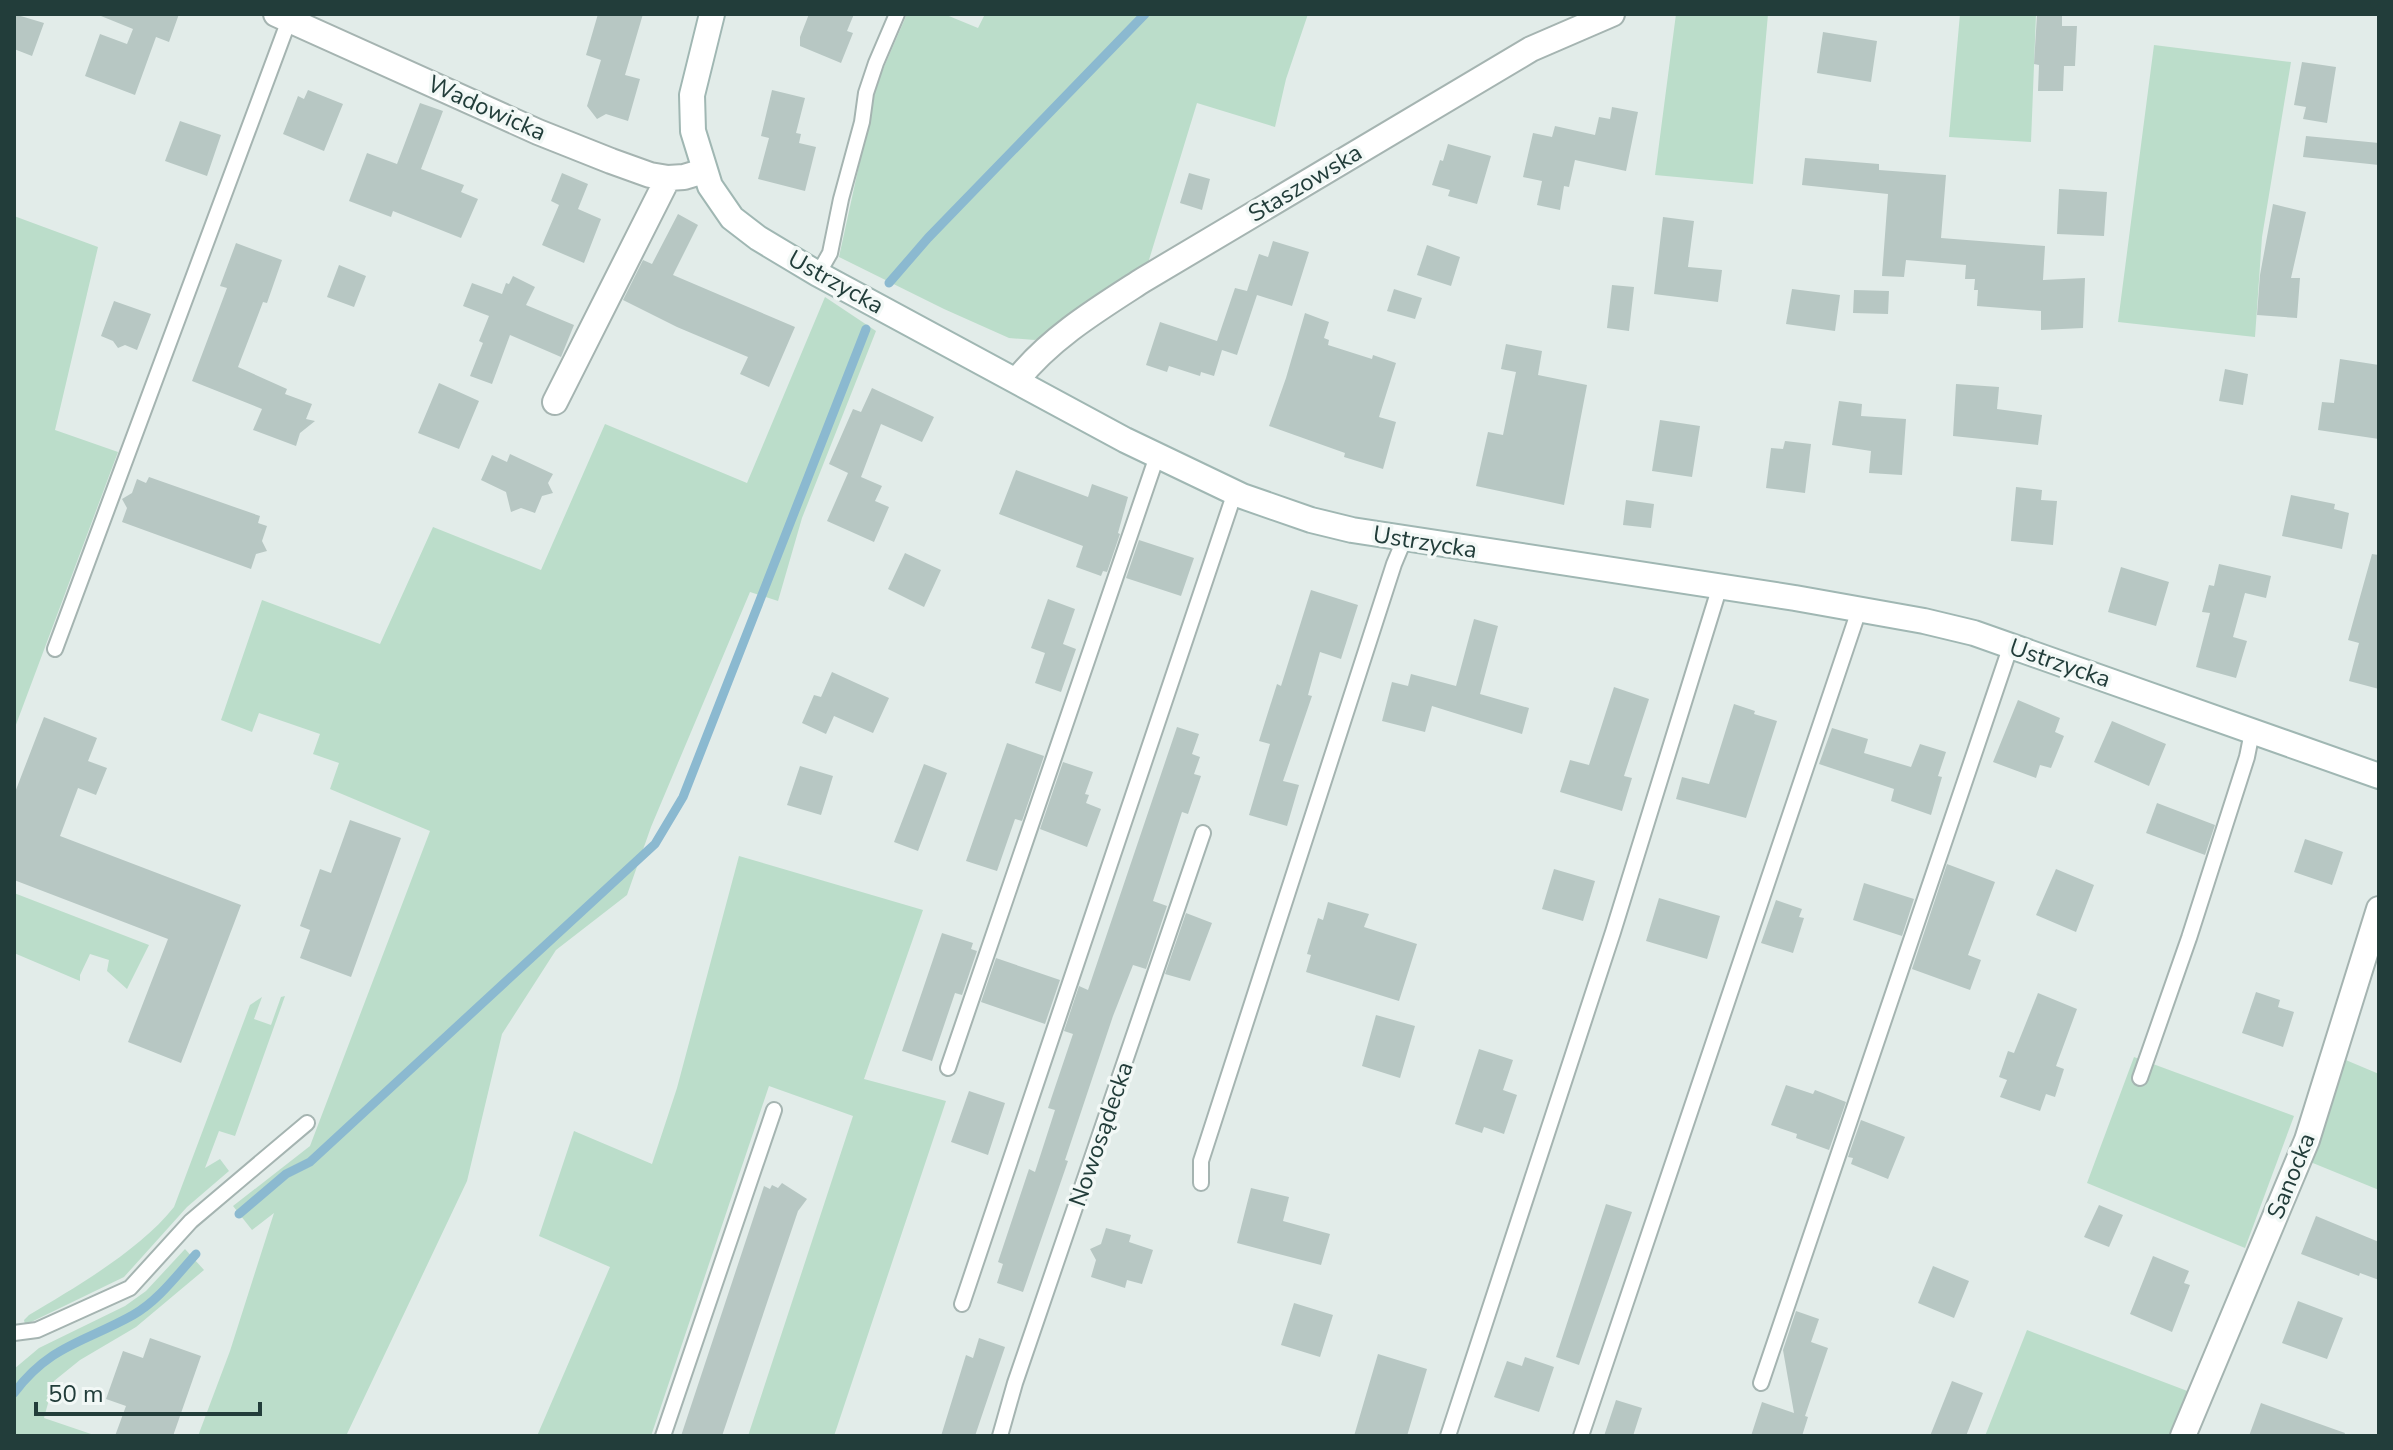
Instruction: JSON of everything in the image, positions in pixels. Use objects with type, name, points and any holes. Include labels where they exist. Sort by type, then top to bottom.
[{"type":"street","name":"Ustrzycka","points":[[712,14],[692,95],[693,131],[710,186],[732,218],[758,238],[818,274],[1157,456],[1235,492],[1311,520],[1404,540],[1720,586],[1924,621],[2011,645],[2379,776]]},
{"type":"street","name":"Staszowska","points":[[1017,380],[1081,320],[1143,280],[1531,49],[1612,14]]},
{"type":"street","name":"Wadowicka","points":[[282,17],[538,132],[650,175],[684,177],[704,171]]},
{"type":"street","points":[[555,402],[668,178]]},
{"type":"street","name":"Sanocka","points":[[2183,1436],[2307,1140],[2379,909]]},
{"type":"lane","points":[[818,274],[830,253],[862,122],[866,93],[897,14]]},
{"type":"lane","points":[[55,649],[282,17]]},
{"type":"lane","points":[[948,1068],[1157,456]]},
{"type":"lane","points":[[962,1304],[1235,492]]},
{"type":"lane","points":[[1201,1183],[1201,1161],[1404,540]]},
{"type":"lane","points":[[1448,1436],[1613,932],[1720,586]]},
{"type":"lane","points":[[1581,1436],[1859,610]]},
{"type":"lane","points":[[1761,1383],[2011,645]]},
{"type":"lane","points":[[2140,1078],[2199,908],[2252,732]]},
{"type":"lane","name":"Nowosądecka","points":[[1000,1436],[1015,1383],[1203,833]]},
{"type":"lane","points":[[663,1436],[774,1110]]},
{"type":"lane","points":[[14,1333],[37,1330],[130,1288],[191,1221],[307,1123]]},
{"type":"green space","points":[[907,14],[944,14],[978,28],[985,14],[1308,14],[1286,79],[1275,127],[1197,103],[1145,273],[1035,340],[1009,338],[839,257],[877,83]]},
{"type":"green space","points":[[1676,14],[1768,14],[1753,184],[1655,175]]},
{"type":"green space","points":[[1960,14],[2036,14],[2031,142],[1949,137]]},
{"type":"green space","points":[[2154,45],[2291,62],[2262,237],[2255,337],[2118,322]]},
{"type":"green space","points":[[14,216],[98,247],[55,430],[118,452],[14,730]]},
{"type":"green space","points":[[825,297],[876,331],[802,518],[778,601],[750,592],[651,827],[627,895],[556,950],[502,1034],[467,1181],[346,1436],[198,1436],[230,1351],[274,1213],[252,1230],[233,1206],[310,1146],[430,831],[330,789],[339,763],[313,754],[320,734],[259,713],[252,732],[221,720],[262,600],[380,644],[433,527],[541,570],[605,424],[747,483]]},
{"type":"green space","points":[[739,856],[923,910],[864,1079],[946,1101],[834,1436],[748,1436],[853,1116],[769,1086],[651,1436],[537,1436],[610,1267],[539,1236],[574,1131],[652,1164],[677,1088]]},
{"type":"green space","points":[[14,893],[149,945],[127,989],[107,971],[109,960],[90,954],[80,981],[14,953]]},
{"type":"green space","points":[[285,996],[235,1136],[219,1131],[205,1168],[220,1159],[229,1171],[187,1207],[124,1277],[25,1325],[24,1320],[29,1315],[126,1253],[174,1207],[250,1005],[262,997],[254,1019],[271,1025],[281,997]]},
{"type":"green space","points":[[2134,1057],[2294,1116],[2245,1248],[2087,1183]]},
{"type":"green space","points":[[2341,1058],[2379,1074],[2379,1190],[2303,1159]]},
{"type":"green space","points":[[185,1249],[204,1270],[136,1327],[80,1360],[54,1381],[44,1418],[97,1436],[14,1436],[14,1369],[39,1348],[125,1306],[146,1291]]},
{"type":"green space","points":[[2027,1330],[2190,1392],[2173,1436],[1985,1436]]},
{"type":"building","points":[[14,14],[44,23],[32,56],[14,49]]},
{"type":"building","points":[[101,14],[179,14],[169,42],[156,37],[135,95],[85,76],[100,34],[127,44],[133,29]]},
{"type":"building","points":[[598,14],[643,14],[625,75],[640,79],[628,121],[606,114],[597,119],[587,106],[601,60],[586,55]]},
{"type":"building","points":[[809,14],[854,14],[847,31],[853,33],[841,63],[800,46],[800,37]]},
{"type":"building","points":[[2037,15],[2062,16],[2062,26],[2077,26],[2075,66],[2064,66],[2063,91],[2038,91],[2039,65],[2034,64]]},
{"type":"building","points":[[1823,32],[1877,41],[1871,82],[1817,73]]},
{"type":"building","points":[[2302,62],[2336,67],[2327,123],[2303,119],[2306,107],[2294,105]]},
{"type":"building","points":[[308,90],[343,104],[324,151],[283,134],[298,96],[304,99]]},
{"type":"building","points":[[772,90],[805,98],[796,133],[801,134],[799,143],[816,147],[805,191],[758,179],[769,138],[761,136]]},
{"type":"building","points":[[420,103],[443,111],[421,169],[464,185],[461,192],[478,199],[461,238],[393,211],[391,217],[349,201],[367,153],[397,164]]},
{"type":"building","points":[[1612,107],[1638,112],[1626,171],[1575,160],[1569,187],[1564,186],[1560,210],[1537,205],[1542,181],[1523,177],[1533,133],[1552,137],[1555,126],[1595,135],[1599,117],[1610,119]]},
{"type":"building","points":[[180,121],[221,135],[207,176],[165,161]]},
{"type":"building","points":[[2306,136],[2379,143],[2379,165],[2303,157]]},
{"type":"building","points":[[1448,144],[1491,156],[1477,204],[1448,196],[1450,190],[1432,185]]},
{"type":"building","points":[[1805,158],[1879,164],[1879,170],[1946,175],[1941,238],[2045,246],[2043,280],[2085,278],[2083,328],[2041,330],[2041,311],[1977,306],[1978,290],[1974,290],[1975,279],[1965,279],[1966,265],[1906,260],[1904,277],[1882,276],[1888,194],[1802,185]]},
{"type":"building","points":[[562,173],[588,184],[578,209],[601,219],[584,263],[542,245],[559,205],[551,201]]},
{"type":"building","points":[[1189,173],[1210,179],[1202,210],[1180,203]]},
{"type":"building","points":[[2059,189],[2107,192],[2104,236],[2057,234]]},
{"type":"building","points":[[2273,204],[2306,212],[2291,278],[2300,278],[2297,318],[2257,315],[2260,275]]},
{"type":"building","points":[[678,214],[698,225],[673,275],[795,327],[769,387],[740,374],[748,357],[623,300],[643,260],[652,264]]},
{"type":"building","points":[[1663,217],[1694,221],[1688,267],[1722,270],[1718,302],[1654,294]]},
{"type":"building","points":[[1273,241],[1309,252],[1292,306],[1257,295],[1237,355],[1222,350],[1214,376],[1201,372],[1200,376],[1169,366],[1167,372],[1146,365],[1160,322],[1217,341],[1235,288],[1247,291],[1259,254],[1268,257]]},
{"type":"building","points":[[236,243],[282,260],[267,303],[263,302],[238,367],[287,389],[285,394],[312,404],[306,419],[315,421],[300,433],[296,446],[253,430],[262,409],[192,381],[227,288],[220,286]]},
{"type":"building","points":[[1427,245],[1460,257],[1451,286],[1417,275]]},
{"type":"building","points":[[339,265],[366,276],[354,307],[327,297]]},
{"type":"building","points":[[513,276],[535,287],[526,305],[574,325],[561,357],[510,335],[492,384],[470,376],[483,343],[479,341],[489,316],[463,306],[472,283],[502,294]]},
{"type":"building","points":[[1612,285],[1634,287],[1629,331],[1607,328]]},
{"type":"building","points":[[1394,289],[1422,298],[1415,319],[1387,311]]},
{"type":"building","points":[[1792,289],[1840,295],[1835,331],[1786,324]]},
{"type":"building","points":[[1854,290],[1889,291],[1888,314],[1853,313]]},
{"type":"building","points":[[114,301],[151,314],[137,350],[125,345],[118,348],[113,341],[101,336]]},
{"type":"building","points":[[1305,313],[1329,322],[1324,338],[1329,340],[1328,345],[1396,363],[1379,417],[1396,422],[1383,469],[1344,457],[1345,453],[1269,426]]},
{"type":"building","points":[[1506,344],[1542,351],[1538,375],[1587,385],[1564,505],[1476,486],[1488,432],[1503,435],[1516,372],[1501,369]]},
{"type":"building","points":[[2340,359],[2379,365],[2379,439],[2318,430],[2322,402],[2334,403]]},
{"type":"building","points":[[2225,369],[2248,374],[2243,405],[2219,401]]},
{"type":"building","points":[[439,383],[479,401],[459,449],[418,433]]},
{"type":"building","points":[[1956,384],[1999,387],[1997,409],[2042,415],[2038,445],[1953,436]]},
{"type":"building","points":[[872,388],[934,417],[922,442],[881,424],[861,477],[882,486],[875,501],[889,507],[874,542],[827,521],[848,473],[829,464],[853,409],[861,412]]},
{"type":"building","points":[[1839,401],[1862,404],[1861,416],[1906,419],[1902,475],[1869,473],[1871,451],[1832,445]]},
{"type":"building","points":[[1660,420],[1700,426],[1692,477],[1652,471]]},
{"type":"building","points":[[1785,441],[1811,444],[1805,493],[1766,488],[1771,448],[1783,449]]},
{"type":"building","points":[[510,454],[553,474],[548,483],[553,493],[542,496],[535,513],[521,508],[511,512],[506,492],[481,480],[492,455],[507,462]]},
{"type":"building","points":[[1016,470],[1088,497],[1092,484],[1128,497],[1107,572],[1103,571],[1101,576],[1076,567],[1083,546],[999,514]]},
{"type":"building","points":[[149,477],[260,516],[258,523],[267,526],[262,541],[267,551],[256,554],[251,569],[122,522],[127,508],[122,499],[132,493],[137,479],[146,483]]},
{"type":"building","points":[[2016,487],[2042,490],[2041,500],[2057,501],[2053,545],[2011,541]]},
{"type":"building","points":[[2291,495],[2335,504],[2334,509],[2349,513],[2342,549],[2282,536]]},
{"type":"building","points":[[1626,500],[1654,504],[1651,528],[1623,525]]},
{"type":"building","points":[[1139,540],[1194,558],[1181,596],[1126,578]]},
{"type":"building","points":[[905,553],[941,570],[924,607],[888,589]]},
{"type":"building","points":[[2372,554],[2379,555],[2379,689],[2349,681],[2359,643],[2348,640]]},
{"type":"building","points":[[2219,564],[2271,576],[2266,598],[2245,593],[2233,637],[2247,641],[2236,678],[2196,667],[2210,613],[2202,612],[2209,585],[2214,586]]},
{"type":"building","points":[[2121,567],[2169,582],[2156,626],[2108,612]]},
{"type":"building","points":[[1311,590],[1358,605],[1341,659],[1320,652],[1308,695],[1312,696],[1283,781],[1299,785],[1287,826],[1249,815],[1270,744],[1259,741],[1277,684],[1281,686]]},
{"type":"building","points":[[1048,599],[1075,609],[1063,644],[1076,649],[1061,692],[1035,683],[1045,653],[1031,648]]},
{"type":"building","points":[[1474,619],[1498,626],[1480,694],[1529,708],[1522,734],[1432,706],[1425,732],[1382,721],[1392,682],[1408,686],[1411,674],[1456,686]]},
{"type":"building","points":[[832,672],[889,698],[873,733],[834,716],[826,734],[802,723],[814,695],[821,697]]},
{"type":"building","points":[[1614,687],[1649,699],[1624,776],[1632,778],[1622,811],[1560,792],[1570,760],[1589,765]]},
{"type":"building","points":[[2018,700],[2060,718],[2055,732],[2064,736],[2051,768],[2040,765],[2036,778],[1993,762]]},
{"type":"building","points":[[1734,704],[1777,721],[1746,818],[1676,799],[1682,777],[1709,784]]},
{"type":"building","points":[[44,717],[97,738],[88,761],[107,768],[96,795],[78,788],[60,836],[241,905],[181,1063],[128,1042],[168,939],[14,880],[14,795]]},
{"type":"building","points":[[2112,721],[2166,744],[2149,786],[2094,762]]},
{"type":"building","points":[[1177,727],[1199,734],[1192,754],[1200,757],[1194,774],[1201,776],[1188,814],[1182,812],[1153,901],[1167,906],[1146,969],[1133,965],[1113,1016],[1023,1292],[997,1283],[1003,1264],[998,1262],[1029,1169],[1035,1172],[1055,1110],[1048,1108],[1073,1034],[1064,1031],[1079,986],[1088,990]]},
{"type":"building","points":[[1832,728],[1868,739],[1864,753],[1911,767],[1920,744],[1946,752],[1931,815],[1891,801],[1894,789],[1819,764]]},
{"type":"building","points":[[1007,743],[1044,756],[1022,821],[1015,819],[997,871],[966,861]]},
{"type":"building","points":[[1063,762],[1093,772],[1085,794],[1089,795],[1086,803],[1101,809],[1087,847],[1040,829]]},
{"type":"building","points":[[924,764],[947,773],[918,851],[894,842]]},
{"type":"building","points":[[800,766],[833,776],[821,815],[787,805]]},
{"type":"building","points":[[2157,803],[2215,825],[2205,855],[2146,833]]},
{"type":"building","points":[[350,820],[401,838],[351,977],[300,958],[310,930],[300,926],[320,869],[331,873]]},
{"type":"building","points":[[2305,839],[2343,852],[2332,885],[2294,872]]},
{"type":"building","points":[[1947,864],[1995,882],[1968,955],[1981,960],[1970,990],[1912,969]]},
{"type":"building","points":[[1554,869],[1595,881],[1583,921],[1542,909]]},
{"type":"building","points":[[2056,869],[2094,885],[2076,932],[2036,915]]},
{"type":"building","points":[[1864,883],[1914,899],[1902,936],[1853,920]]},
{"type":"building","points":[[1659,898],[1720,916],[1707,959],[1646,941]]},
{"type":"building","points":[[1776,900],[1802,909],[1799,917],[1804,918],[1793,953],[1761,943]]},
{"type":"building","points":[[1328,902],[1369,914],[1364,927],[1417,944],[1399,1001],[1306,972],[1311,955],[1307,954],[1318,918],[1323,920]]},
{"type":"building","points":[[1186,913],[1212,923],[1190,981],[1165,974]]},
{"type":"building","points":[[942,933],[973,943],[971,949],[977,951],[962,995],[955,993],[932,1061],[902,1051]]},
{"type":"building","points":[[996,958],[1060,980],[1045,1024],[981,1002]]},
{"type":"building","points":[[2256,992],[2280,1000],[2278,1007],[2294,1012],[2283,1047],[2242,1033]]},
{"type":"building","points":[[2038,993],[2077,1009],[2056,1066],[2064,1069],[2055,1097],[2046,1094],[2040,1111],[2000,1097],[2007,1080],[1999,1077],[2008,1051],[2014,1053]]},
{"type":"building","points":[[1376,1015],[1415,1026],[1400,1078],[1362,1066]]},
{"type":"building","points":[[1479,1049],[1513,1060],[1503,1090],[1517,1095],[1504,1134],[1484,1127],[1482,1133],[1455,1124]]},
{"type":"building","points":[[1786,1085],[1813,1094],[1815,1090],[1846,1102],[1829,1150],[1771,1125]]},
{"type":"building","points":[[969,1091],[1005,1103],[988,1155],[951,1142]]},
{"type":"building","points":[[1861,1120],[1905,1137],[1888,1179],[1851,1164],[1853,1158],[1848,1157]]},
{"type":"building","points":[[782,1183],[807,1199],[798,1211],[722,1436],[681,1436],[764,1186],[778,1188]]},
{"type":"building","points":[[1251,1188],[1289,1197],[1283,1221],[1330,1234],[1321,1265],[1237,1243]]},
{"type":"building","points":[[1606,1204],[1632,1212],[1579,1365],[1556,1357]]},
{"type":"building","points":[[2099,1205],[2123,1215],[2109,1247],[2084,1237]]},
{"type":"building","points":[[2316,1216],[2379,1242],[2379,1280],[2360,1273],[2359,1276],[2301,1254]]},
{"type":"building","points":[[1106,1228],[1131,1235],[1129,1242],[1153,1250],[1142,1284],[1127,1280],[1125,1288],[1091,1277],[1096,1260],[1090,1249],[1101,1244]]},
{"type":"building","points":[[2153,1256],[2189,1271],[2184,1283],[2190,1285],[2172,1332],[2130,1314]]},
{"type":"building","points":[[1933,1266],[1969,1281],[1954,1318],[1918,1303]]},
{"type":"building","points":[[2298,1301],[2343,1318],[2327,1359],[2282,1343]]},
{"type":"building","points":[[1294,1303],[1333,1315],[1320,1357],[1281,1345]]},
{"type":"building","points":[[1796,1311],[1819,1319],[1811,1342],[1828,1348],[1805,1416],[1808,1417],[1802,1436],[1751,1436],[1762,1402],[1794,1413],[1783,1350]]},
{"type":"building","points":[[150,1338],[201,1356],[173,1436],[115,1436],[126,1406],[106,1399],[123,1351],[143,1358]]},
{"type":"building","points":[[979,1338],[1005,1347],[975,1436],[941,1436],[966,1355],[973,1358]]},
{"type":"building","points":[[1378,1354],[1427,1369],[1407,1436],[1354,1436]]},
{"type":"building","points":[[1525,1357],[1554,1367],[1539,1412],[1494,1397],[1507,1361],[1522,1366]]},
{"type":"building","points":[[1952,1381],[1983,1393],[1966,1436],[1930,1436]]},
{"type":"building","points":[[1616,1400],[1642,1408],[1633,1436],[1604,1436]]},
{"type":"building","points":[[2261,1403],[2345,1433],[2344,1436],[2249,1436]]},
{"type":"waterway","points":[[889,283],[928,238],[1145,14]]},
{"type":"waterway","points":[[239,1214],[286,1174],[310,1162],[655,844],[683,797],[866,329]]},
{"type":"waterway","points":[[14,1393],[27,1377],[55,1354],[151,1303],[196,1254]]}]
